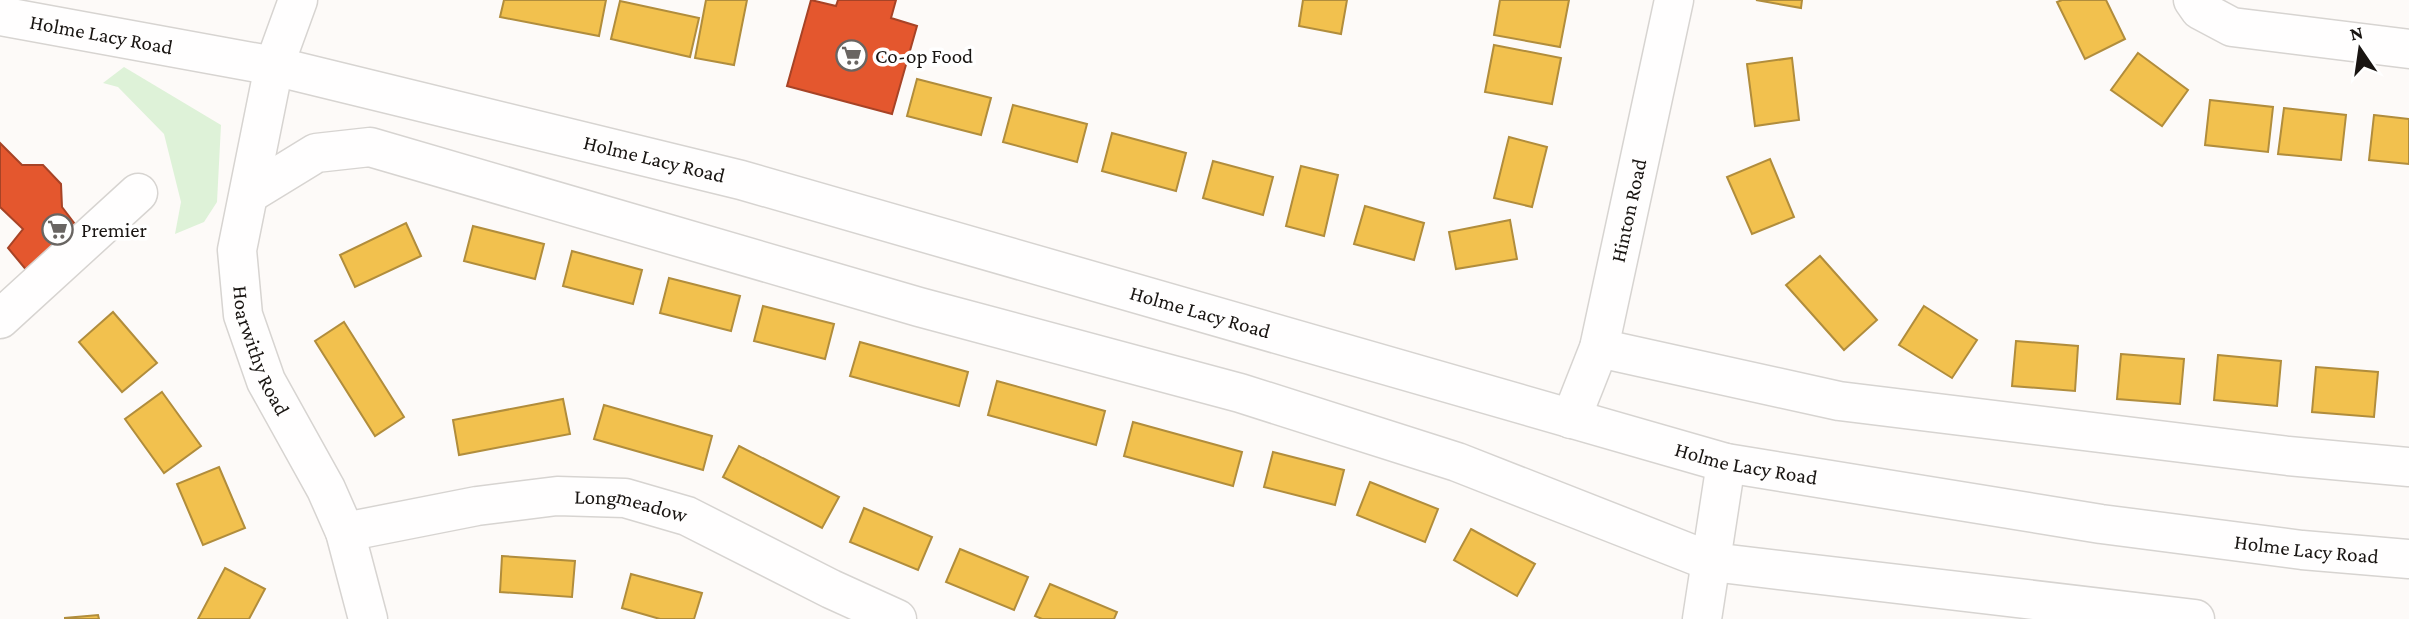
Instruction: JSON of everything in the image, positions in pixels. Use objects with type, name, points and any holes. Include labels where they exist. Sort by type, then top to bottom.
[{"type":"street","name":"Hoarwithy Road","points":[[298,0],[274,66],[237,250],[243,314],[266,381],[326,489],[345,532],[368,619]]},
{"type":"street","name":"Hinton Road","points":[[1571,419],[1599,348],[1674,0]]},
{"type":"street","points":[[2193,0],[2200,10],[2232,27],[2409,49]]},
{"type":"street","name":"Holme Lacy Road","points":[[0,16],[274,66],[741,180],[1726,463],[2101,524],[2302,550],[2409,559]]},
{"type":"street","points":[[249,194],[316,153],[370,147],[919,307],[1253,397],[1457,462],[1712,562],[2195,619]]},
{"type":"street","points":[[0,319],[138,193]]},
{"type":"street","points":[[1599,348],[1839,401],[2288,456],[2409,467]]},
{"type":"street","points":[[1702,619],[1726,463]]},
{"type":"street","name":"Longmeadow","points":[[345,532],[477,506],[557,496],[625,498],[687,516],[830,604],[897,619]]},
{"type":"green space","points":[[124,67],[221,125],[217,202],[204,222],[175,234],[181,202],[164,134],[118,87],[103,83]]},
{"type":"building: Homes","points":[[504,0],[606,0],[599,36],[500,17]]},
{"type":"building: Homes","points":[[706,0],[747,0],[734,65],[695,58]]},
{"type":"building: Homes","points":[[1303,0],[1347,0],[1341,34],[1299,26]]},
{"type":"building: Homes","points":[[1500,0],[1569,0],[1560,47],[1494,35]]},
{"type":"building: Homes","points":[[1756,0],[1802,0],[1801,8]]},
{"type":"building: Homes","points":[[2106,0],[2125,39],[2085,59],[2057,2]]},
{"type":"building: Homes","points":[[620,1],[699,18],[690,57],[611,39]]},
{"type":"building: Homes","points":[[1494,45],[1561,58],[1552,104],[1485,92]]},
{"type":"building: Homes","points":[[2138,53],[2188,90],[2162,126],[2111,90]]},
{"type":"building: Homes","points":[[1792,58],[1799,120],[1755,126],[1747,64]]},
{"type":"building: Homes","points":[[917,79],[991,98],[981,135],[907,116]]},
{"type":"building: Homes","points":[[2210,100],[2273,107],[2268,152],[2205,145]]},
{"type":"building: Homes","points":[[1013,105],[1087,124],[1077,162],[1003,142]]},
{"type":"building: Homes","points":[[2284,108],[2346,115],[2341,160],[2278,154]]},
{"type":"building: Homes","points":[[2374,115],[2409,119],[2409,164],[2369,160]]},
{"type":"building: Homes","points":[[1112,133],[1186,153],[1176,191],[1102,171]]},
{"type":"building: Homes","points":[[1509,137],[1547,147],[1532,207],[1494,198]]},
{"type":"building: Homes","points":[[1770,159],[1794,217],[1752,234],[1727,177]]},
{"type":"building: Homes","points":[[1213,161],[1273,177],[1263,215],[1203,198]]},
{"type":"building: Homes","points":[[1301,166],[1338,175],[1324,236],[1286,226]]},
{"type":"building: Homes","points":[[1365,206],[1424,223],[1414,260],[1354,244]]},
{"type":"building: Homes","points":[[1510,220],[1517,259],[1456,269],[1449,232]]},
{"type":"building: Homes","points":[[406,223],[421,256],[355,287],[340,255]]},
{"type":"building: Homes","points":[[473,226],[544,244],[535,279],[464,261]]},
{"type":"building: Homes","points":[[572,251],[642,270],[633,304],[563,286]]},
{"type":"building: Homes","points":[[1820,256],[1877,320],[1844,350],[1786,285]]},
{"type":"building: Homes","points":[[669,278],[740,296],[731,331],[660,313]]},
{"type":"building: Homes","points":[[763,306],[834,324],[825,359],[754,341]]},
{"type":"building: Homes","points":[[1924,306],[1977,340],[1952,378],[1899,345]]},
{"type":"building: Homes","points":[[113,312],[157,363],[122,392],[79,342]]},
{"type":"building: Homes","points":[[344,322],[404,417],[375,436],[315,341]]},
{"type":"building: Homes","points":[[2016,341],[2078,346],[2075,391],[2012,386]]},
{"type":"building: Homes","points":[[860,342],[968,372],[959,406],[850,376]]},
{"type":"building: Homes","points":[[2121,354],[2184,359],[2180,404],[2117,399]]},
{"type":"building: Homes","points":[[2218,355],[2281,361],[2277,406],[2214,400]]},
{"type":"building: Homes","points":[[2316,367],[2378,372],[2374,417],[2312,412]]},
{"type":"building: Homes","points":[[997,381],[1105,411],[1096,445],[988,415]]},
{"type":"building: Homes","points":[[162,392],[201,446],[164,473],[125,419]]},
{"type":"building: Homes","points":[[563,399],[570,434],[459,455],[453,420]]},
{"type":"building: Homes","points":[[604,405],[712,436],[703,470],[594,439]]},
{"type":"building: Homes","points":[[1133,422],[1242,452],[1233,486],[1124,456]]},
{"type":"building: Homes","points":[[739,446],[839,497],[822,528],[723,477]]},
{"type":"building: Homes","points":[[1273,452],[1344,470],[1335,505],[1264,487]]},
{"type":"building: Homes","points":[[219,467],[245,528],[203,545],[177,484]]},
{"type":"building: Homes","points":[[1370,482],[1438,509],[1425,542],[1357,515]]},
{"type":"building: Homes","points":[[864,508],[932,537],[918,570],[850,542]]},
{"type":"building: Homes","points":[[1471,529],[1535,564],[1517,596],[1454,560]]},
{"type":"building: Homes","points":[[960,549],[1028,577],[1014,610],[946,582]]},
{"type":"building: Homes","points":[[502,556],[575,561],[572,597],[500,592]]},
{"type":"building: Homes","points":[[225,568],[265,589],[249,619],[198,619]]},
{"type":"building: Homes","points":[[631,574],[702,593],[694,619],[660,619],[622,608]]},
{"type":"building: Homes","points":[[1050,584],[1117,612],[1114,619],[1042,619],[1035,616]]},
{"type":"building: Homes","points":[[98,615],[99,619],[65,619],[65,618]]},
{"type":"building: Shops","name":"Co-op Food","points":[[811,0],[836,6],[838,0],[896,0],[891,18],[917,26],[892,114],[787,86]]},
{"type":"building: Shops","points":[[0,143],[22,165],[43,165],[61,184],[62,207],[78,228],[28,272],[8,248],[23,229],[0,207]]},
{"type":"place","name":"Co-op Food","points":[[852,56]]},
{"type":"place","name":"Premier","points":[[58,230]]}]
